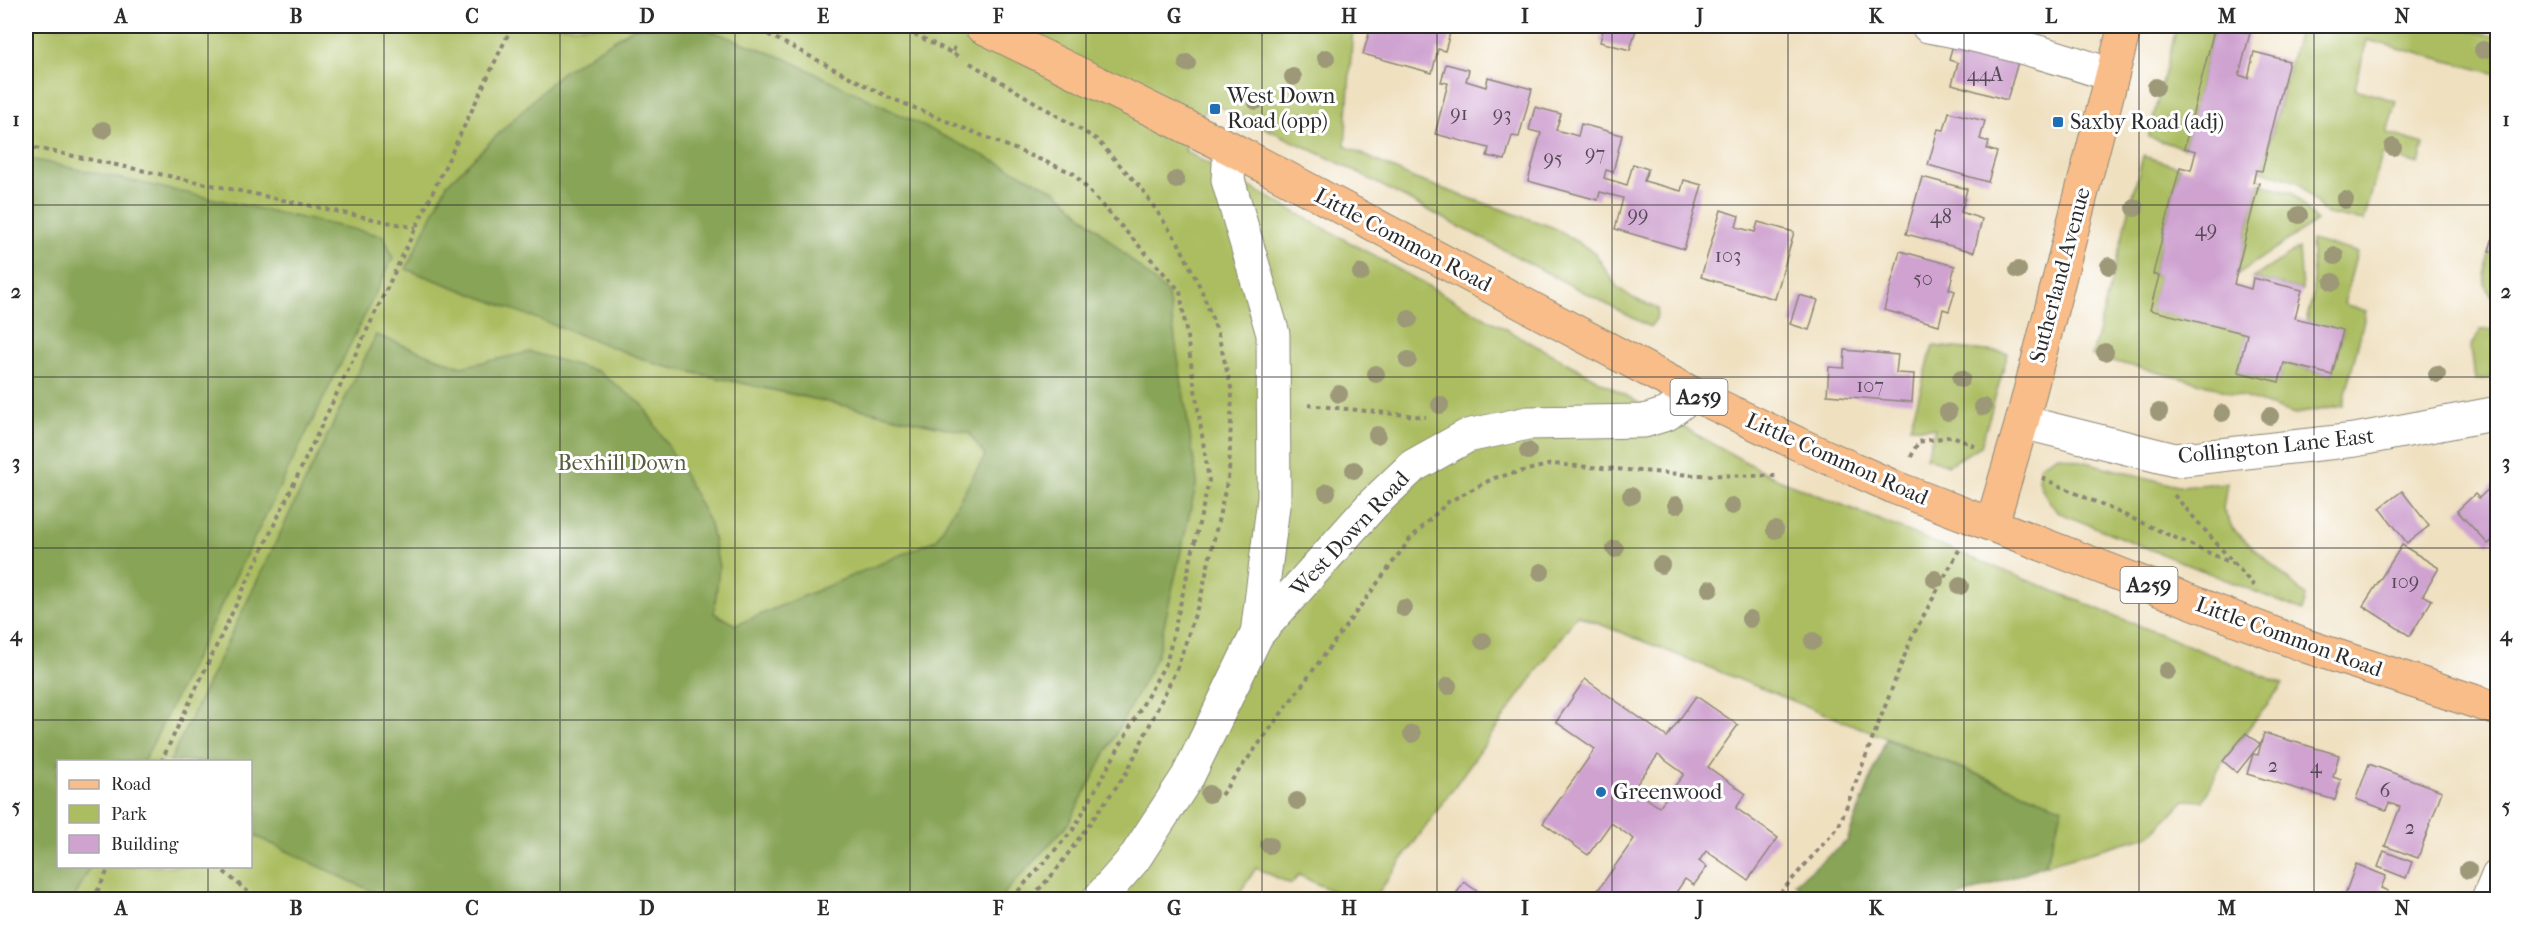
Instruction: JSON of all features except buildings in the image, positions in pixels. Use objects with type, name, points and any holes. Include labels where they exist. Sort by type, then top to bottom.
[{"type":"main road","name":"Sutherland Avenue","points":[[1992,524],[2022,422],[2125,26]]},
{"type":"main road","name":"Little Common Road","points":[[969,35],[1230,148],[1693,394],[1896,488],[2306,646],[2498,709]]},
{"type":"street","points":[[1928,26],[1979,34],[2112,75]]},
{"type":"street","name":"West Down Road","points":[[1230,148],[1228,180],[1273,334],[1274,498],[1257,634]]},
{"type":"street","name":"West Down Road","points":[[1098,900],[1134,859],[1188,776],[1257,634],[1373,504],[1413,466],[1467,436],[1528,423],[1644,420],[1668,414],[1693,394]]},
{"type":"street","name":"Collington Lane East","points":[[2022,422],[2175,459],[2355,440],[2498,413]]},
{"type":"street","points":[[2488,900],[2498,876]]},
{"type":"path","points":[[163,760],[512,26]]},
{"type":"path","points":[[752,26],[888,97],[1073,173],[1180,291],[1209,481],[1167,661],[1073,830],[1010,900]]},
{"type":"path","points":[[898,26],[952,53],[1096,139],[1141,188],[1178,242],[1201,289],[1218,334],[1232,392],[1229,473],[1201,596],[1178,666],[1127,772],[1054,873],[1029,900]]},
{"type":"path","points":[[952,53],[969,35]]},
{"type":"path","points":[[26,146],[416,228]]},
{"type":"path","points":[[1232,392],[1274,402],[1456,419],[1494,478]]},
{"type":"path","points":[[1896,488],[1918,442],[1953,436],[2010,464],[2236,565]]},
{"type":"path","points":[[2175,459],[2166,485],[2259,592]]},
{"type":"path","points":[[1214,804],[1410,538],[1448,502],[1494,478],[1552,464],[1691,475],[1777,475],[1787,480]]},
{"type":"path","points":[[1774,900],[1839,826],[1911,639],[1960,551],[1950,546]]},
{"type":"path","points":[[93,900],[109,868]]},
{"type":"path","points":[[218,868],[258,900]]},
{"type":"green space","name":"Bexhill Down","points":[[26,26],[1353,26],[1345,146],[1415,179],[1552,227],[1594,252],[1617,287],[1633,298],[1658,309],[1656,319],[1650,327],[1337,162],[1210,102],[1185,151],[1771,476],[2283,684],[2223,761],[2203,801],[2185,800],[2151,835],[2045,865],[2062,808],[1577,615],[1374,899],[1348,899],[1299,875],[1291,884],[1256,868],[1235,900],[26,899]]},
{"type":"green space","points":[[698,26],[784,58],[1056,191],[1168,294],[1197,481],[1157,656],[1068,824],[999,899],[388,899],[252,834],[252,760],[170,760],[376,335],[461,367],[530,352],[597,371],[642,404],[676,459],[710,524],[719,567],[714,613],[736,625],[936,540],[985,456],[969,433],[659,365],[406,269],[447,184],[561,73],[633,28]]},
{"type":"green space","points":[[2177,26],[2215,26],[2184,148],[2148,137]]},
{"type":"green space","points":[[2300,26],[2453,26],[2497,37],[2497,74],[2367,40],[2355,89],[2396,101],[2387,133],[2424,144],[2419,164],[2382,155],[2364,221],[2326,214],[2298,182],[2262,171]]},
{"type":"green space","points":[[2143,156],[2180,167],[2153,274],[2159,276],[2151,310],[2247,334],[2238,372],[2279,382],[2284,363],[2332,375],[2343,331],[2306,321],[2314,292],[2311,240],[2357,252],[2344,304],[2366,311],[2343,406],[2295,414],[2204,384],[2092,356]]},
{"type":"green space","points":[[26,158],[384,236],[393,258],[144,760],[57,760],[57,868],[90,868],[74,899],[26,899]]},
{"type":"green space","points":[[2259,183],[2292,192],[2316,221],[2236,275]]},
{"type":"green space","points":[[2299,248],[2302,290],[2253,278]]},
{"type":"green space","points":[[2489,251],[2497,253],[2497,297],[2492,297],[2484,284]]},
{"type":"green space","points":[[2497,329],[2497,377],[2475,380],[2471,345],[2481,330]]},
{"type":"green space","points":[[1933,346],[2008,353],[1981,446],[1948,465],[1926,457],[1935,428],[1910,427]]},
{"type":"green space","points":[[2058,455],[2178,486],[2227,483],[2223,509],[2233,529],[2305,595],[2303,611],[2057,512],[2042,490],[2039,472],[2040,465]]},
{"type":"green space","points":[[1886,739],[2063,808],[2045,865],[1953,899],[1810,899],[1795,883],[1847,841]]},
{"type":"place","name":"West Down Road (opp)","points":[[1215,109]]},
{"type":"place","name":"Saxby Road (adj)","points":[[2058,122]]},
{"type":"place","name":"Greenwood","points":[[1601,792]]}]
